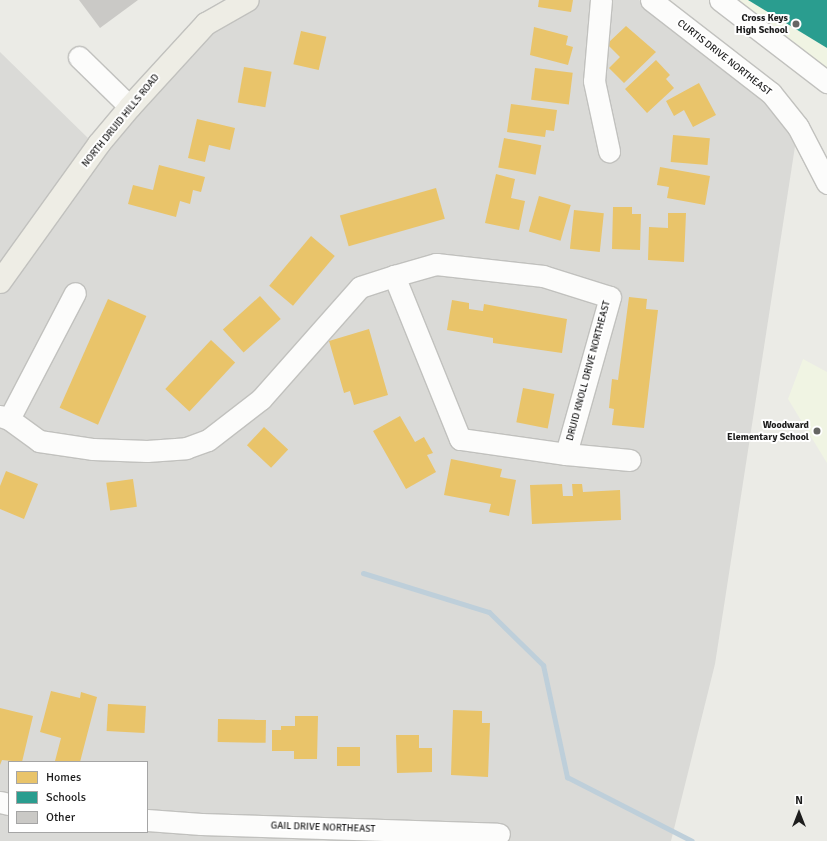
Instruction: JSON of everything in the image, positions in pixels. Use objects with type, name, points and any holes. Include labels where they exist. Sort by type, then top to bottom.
[{"type":"main road","name":"NORTH DRUID HILLS ROAD","points":[[0,282],[99,144],[130,107],[206,24],[248,0]]},
{"type":"street","points":[[601,0],[594,81],[609,151]]},
{"type":"street","name":"CURTIS DRIVE NORTHEAST","points":[[651,0],[771,93],[798,127],[827,183]]},
{"type":"street","points":[[720,0],[827,82]]},
{"type":"street","points":[[79,57],[114,94],[130,107]]},
{"type":"street","name":"DRUID KNOLL DRIVE NORTHEAST","points":[[5,418],[39,442],[92,449],[147,451],[186,448],[208,440],[261,399],[360,288],[394,276],[436,264],[543,276],[610,297],[566,454],[460,439],[394,276]]},
{"type":"street","points":[[5,418],[75,293]]},
{"type":"street","points":[[566,454],[630,460]]},
{"type":"street","name":"GAIL DRIVE NORTHEAST","points":[[148,820],[201,824],[499,834]]},
{"type":"shaded area","points":[[254,0],[639,0],[648,5],[798,127],[715,664],[671,841],[0,841],[0,52],[91,141],[181,51]]},
{"type":"shaded area","name":"Cross Keys High School","points":[[732,0],[827,0],[827,87]]},
{"type":"shaded area","name":"Woodward Elementary School","points":[[803,359],[827,372],[827,463],[788,399]]},
{"type":"building: Homes","points":[[539,0],[573,0],[571,12],[538,7]]},
{"type":"building: Homes","points":[[626,26],[656,52],[624,83],[609,68],[620,57],[607,44]]},
{"type":"building: Homes","points":[[534,27],[568,36],[566,45],[573,47],[568,65],[530,55]]},
{"type":"building: Homes","points":[[301,31],[326,37],[319,70],[293,64]]},
{"type":"building: Homes","points":[[656,60],[670,75],[666,79],[674,88],[647,113],[625,89]]},
{"type":"building: Homes","points":[[244,67],[272,72],[265,107],[238,102]]},
{"type":"building: Homes","points":[[535,68],[573,73],[569,104],[531,100]]},
{"type":"building: Homes","points":[[699,83],[716,115],[693,127],[684,110],[674,116],[666,101]]},
{"type":"building: Homes","points":[[511,104],[557,110],[554,131],[546,130],[545,137],[507,132]]},
{"type":"building: Homes","points":[[197,119],[235,128],[230,150],[209,145],[205,162],[188,158]]},
{"type":"building: Homes","points":[[673,135],[710,138],[708,165],[671,162]]},
{"type":"building: Homes","points":[[504,138],[541,145],[536,175],[498,167]]},
{"type":"building: Homes","points":[[159,165],[205,177],[201,192],[193,190],[190,204],[180,201],[176,217],[128,204],[133,185],[153,190]]},
{"type":"building: Homes","points":[[660,167],[710,176],[705,205],[667,198],[669,187],[657,185]]},
{"type":"building: Homes","points":[[496,174],[515,179],[511,198],[525,201],[519,230],[485,223]]},
{"type":"building: Homes","points":[[436,188],[445,219],[349,246],[340,216]]},
{"type":"building: Homes","points":[[539,196],[571,205],[561,241],[529,232]]},
{"type":"building: Homes","points":[[613,207],[632,207],[632,214],[641,214],[640,250],[612,249]]},
{"type":"building: Homes","points":[[574,210],[604,213],[600,252],[570,249]]},
{"type":"building: Homes","points":[[668,213],[686,213],[684,262],[648,260],[649,227],[668,228]]},
{"type":"building: Homes","points":[[311,236],[335,256],[293,306],[269,286]]},
{"type":"building: Homes","points":[[260,296],[281,319],[244,352],[223,329]]},
{"type":"building: Homes","points":[[629,297],[647,299],[646,309],[658,310],[644,428],[612,425],[614,409],[609,408],[612,379],[618,380]]},
{"type":"building: Homes","points":[[108,299],[146,316],[98,425],[60,408]]},
{"type":"building: Homes","points":[[452,300],[469,303],[469,309],[483,311],[484,304],[567,319],[562,353],[493,343],[493,338],[447,330]]},
{"type":"building: Homes","points":[[369,329],[388,395],[354,405],[350,391],[344,393],[329,341]]},
{"type":"building: Homes","points":[[211,340],[235,363],[189,412],[165,389]]},
{"type":"building: Homes","points":[[523,388],[554,394],[548,428],[516,422]]},
{"type":"building: Homes","points":[[400,416],[415,442],[424,437],[433,453],[427,455],[436,472],[406,489],[373,431]]},
{"type":"building: Homes","points":[[264,427],[288,450],[271,468],[247,445]]},
{"type":"building: Homes","points":[[451,459],[502,469],[500,477],[516,480],[509,516],[489,512],[491,504],[444,495]]},
{"type":"building: Homes","points":[[6,471],[38,484],[24,519],[0,509],[0,486]]},
{"type":"building: Homes","points":[[133,479],[137,507],[110,510],[106,483]]},
{"type":"building: Homes","points":[[562,484],[563,496],[573,496],[572,484],[582,484],[583,492],[620,490],[621,520],[532,524],[530,485]]},
{"type":"building: Homes","points":[[51,691],[80,698],[81,692],[97,697],[80,761],[55,761],[61,738],[40,732]]},
{"type":"building: Homes","points":[[108,704],[146,706],[145,733],[107,731]]},
{"type":"building: Homes","points":[[0,708],[33,716],[22,761],[2,760],[0,765]]},
{"type":"building: Homes","points":[[453,710],[482,711],[482,723],[490,723],[488,777],[451,775]]},
{"type":"building: Homes","points":[[295,716],[318,716],[317,759],[294,759],[294,751],[272,751],[272,730],[281,730],[281,726],[295,726]]},
{"type":"building: Homes","points":[[218,719],[266,720],[266,743],[218,742]]},
{"type":"building: Homes","points":[[396,735],[419,735],[419,748],[432,748],[432,772],[397,773]]},
{"type":"building: Homes","points":[[337,747],[360,747],[360,766],[337,766]]},
{"type":"building: Schools","points":[[748,0],[827,0],[827,48]]},
{"type":"building: Other","points":[[79,0],[138,0],[100,28]]},
{"type":"waterway","points":[[363,573],[489,612],[543,665],[567,777],[692,841]]},
{"type":"place","name":"Cross Keys High School","points":[[796,24]]},
{"type":"place","name":"Woodward Elementary School","points":[[817,431]]}]
